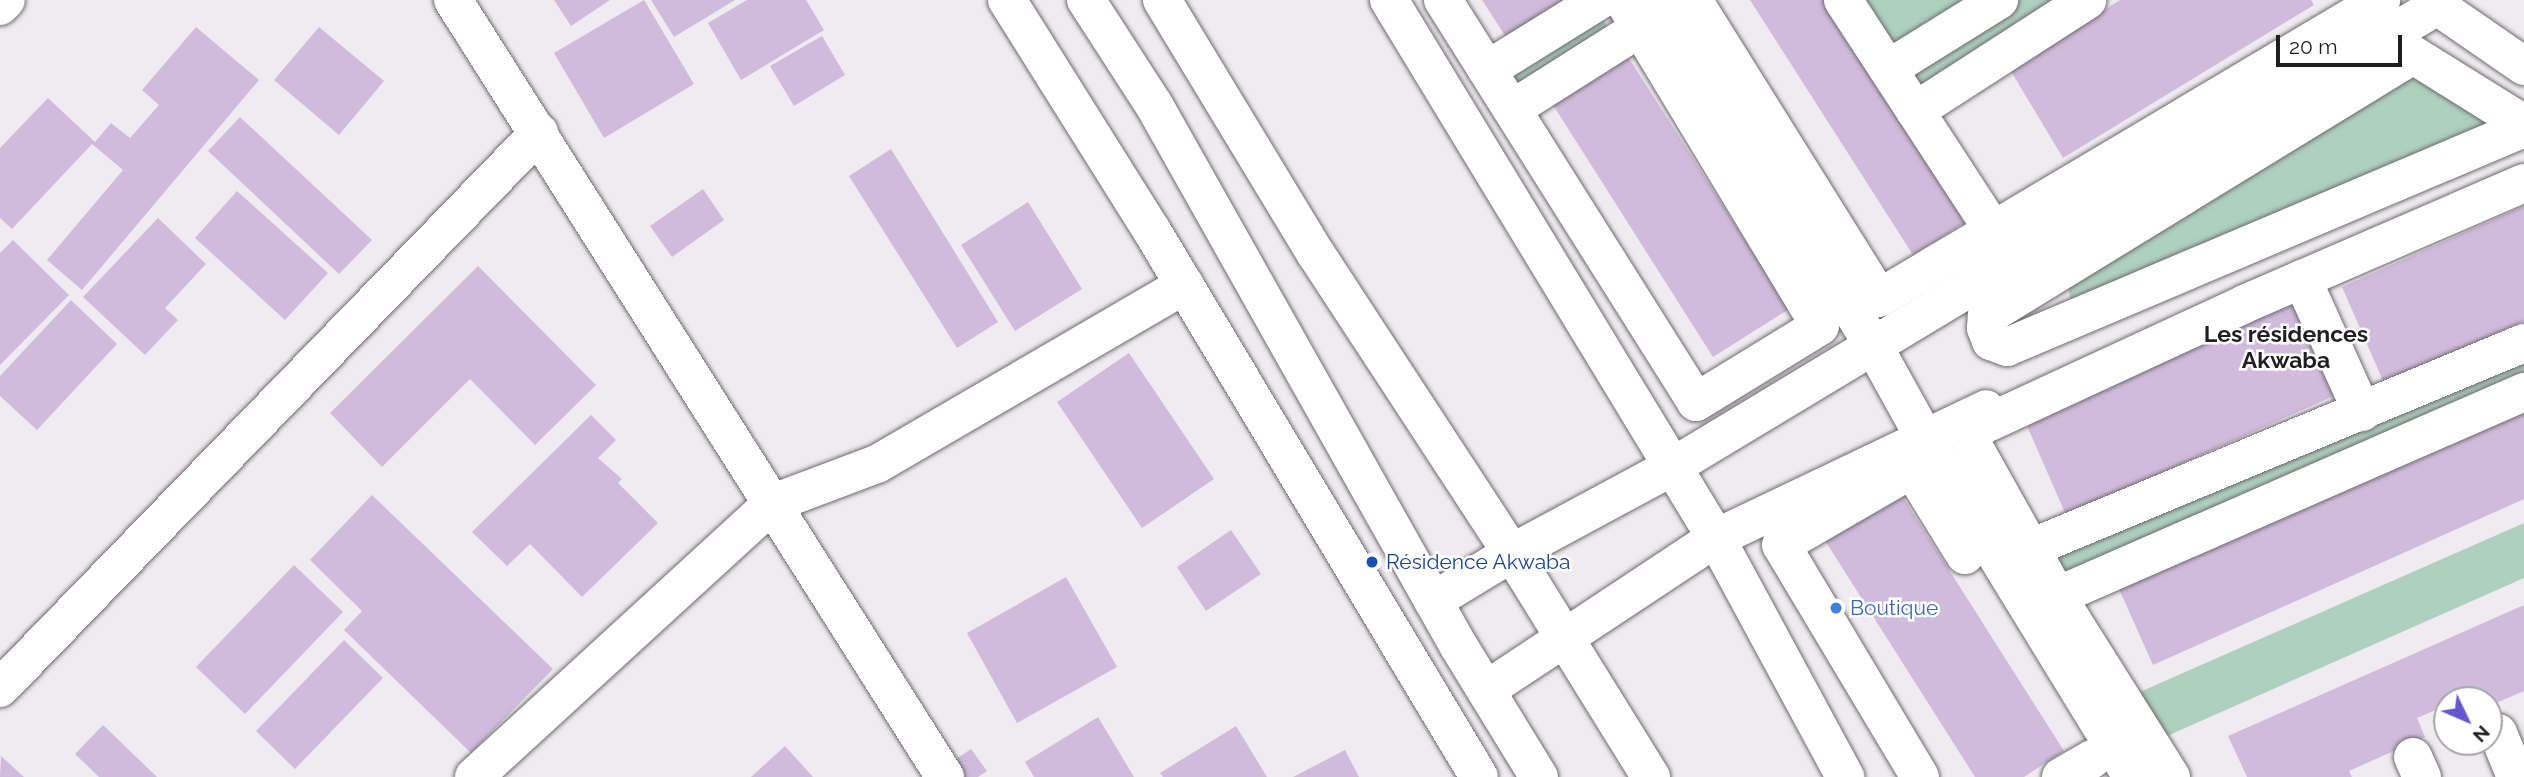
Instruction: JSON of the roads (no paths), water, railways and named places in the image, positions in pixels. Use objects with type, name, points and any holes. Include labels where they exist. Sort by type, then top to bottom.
[{"type":"street","points":[[0,6],[6,0]]},
{"type":"street","points":[[453,0],[945,777]]},
{"type":"street","points":[[1007,0],[1185,285],[1479,777]]},
{"type":"street","points":[[1086,0],[1154,105],[1433,601],[1539,777]]},
{"type":"street","points":[[1161,0],[1316,254],[1512,553],[1651,777]]},
{"type":"street","points":[[1389,0],[1716,538],[1845,777]]},
{"type":"street","points":[[1443,0],[1696,402],[1820,326],[1641,9]]},
{"type":"street","points":[[1487,70],[1600,0]]},
{"type":"street","points":[[1693,0],[1879,298],[2381,0]]},
{"type":"street","points":[[1843,0],[1993,230]]},
{"type":"street","points":[[1888,69],[1999,0]]},
{"type":"street","points":[[1915,111],[2087,0]]},
{"type":"street","points":[[1433,601],[1512,553],[1672,467],[2433,3],[2524,66]]},
{"type":"street","points":[[1512,109],[1641,9]]},
{"type":"street","points":[[1641,9],[1873,345],[1925,439],[2132,777]]},
{"type":"street","points":[[2413,55],[2524,126],[2007,347],[1991,341],[1986,328],[1987,316],[2413,55]]},
{"type":"street","points":[[0,688],[539,133]]},
{"type":"street","points":[[1486,691],[1716,538],[2524,148]]},
{"type":"street","points":[[2171,777],[2057,596],[1966,433],[2302,279],[2524,183]]},
{"type":"street","points":[[2302,279],[2361,412]]},
{"type":"street","points":[[474,777],[773,503],[877,464],[1185,285]]},
{"type":"street","points":[[2031,548],[2524,343]]},
{"type":"street","points":[[2057,596],[2524,392]]},
{"type":"street","points":[[1920,777],[1781,545],[1912,469],[2085,771]]},
{"type":"street","points":[[2503,745],[2516,777]]},
{"type":"place","name":"Résidence Akwaba","points":[[1372,562]]},
{"type":"place","name":"Boutique","points":[[1836,608]]},
{"type":"district","name":"Les résidences Akwaba","points":[[2286,347]]}]
